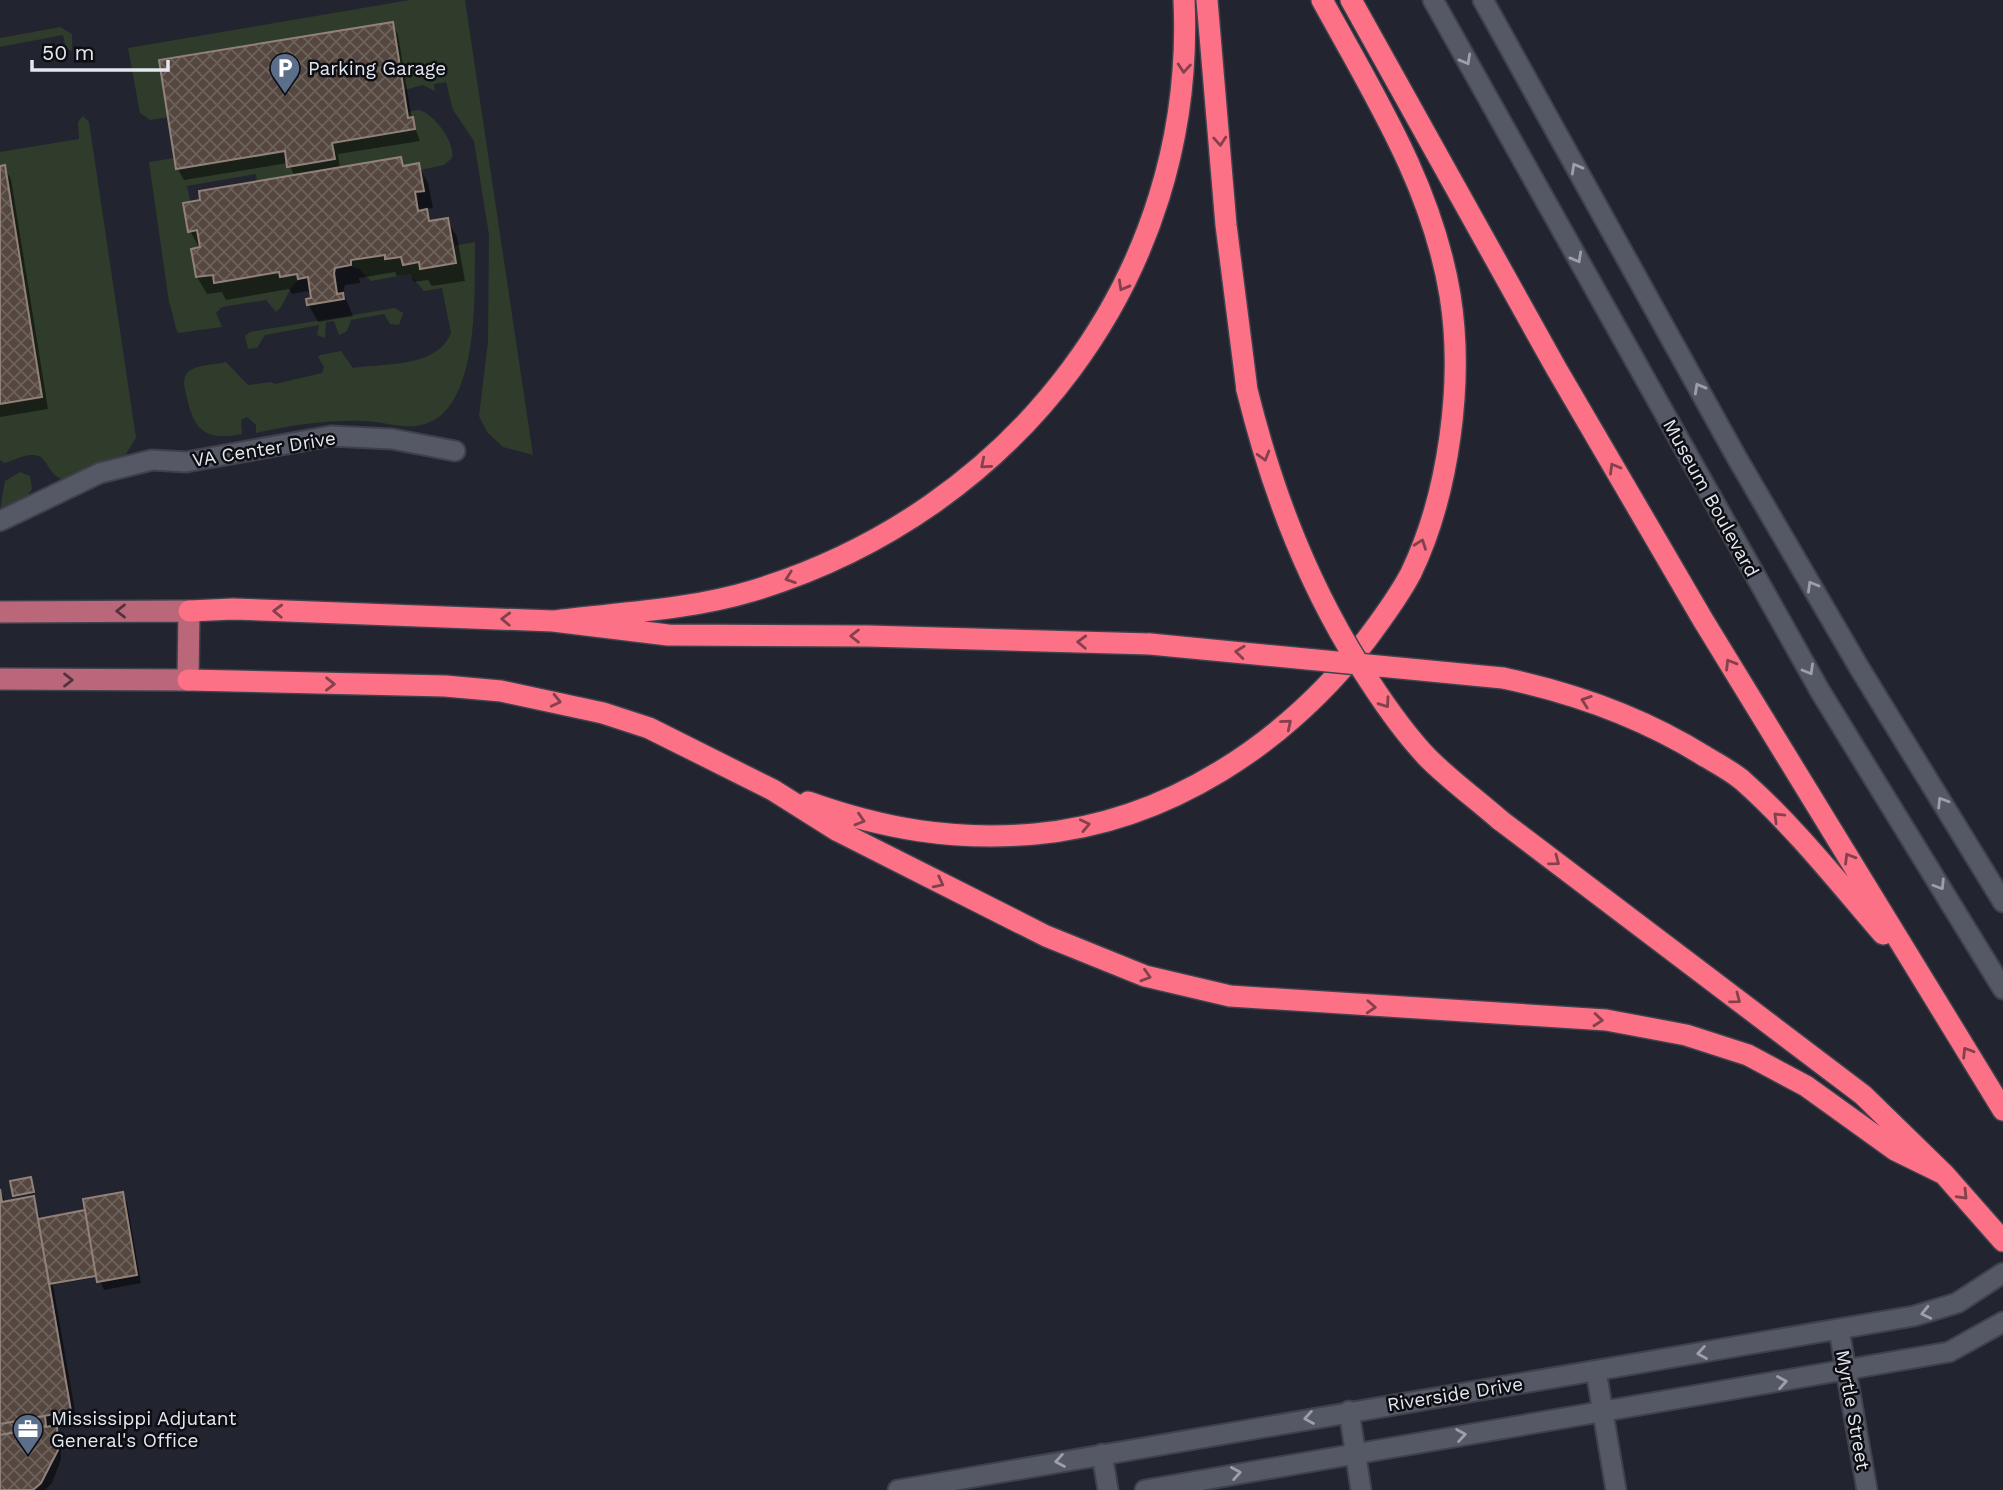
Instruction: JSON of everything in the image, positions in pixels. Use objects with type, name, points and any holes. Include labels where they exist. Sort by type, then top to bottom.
[{"type":"highway","points":[[553,621],[751,592],[821,567],[868,545],[918,515],[1001,450],[1077,364],[1129,276],[1149,228],[1168,170],[1180,111],[1186,45],[1184,0]]},
{"type":"highway","points":[[1207,0],[1226,225],[1247,390],[1263,455],[1285,520],[1312,583],[1345,644],[1387,707],[1427,757],[1500,820],[1863,1095],[1944,1174],[2003,1241]]},
{"type":"highway","points":[[773,790],[865,822],[922,833],[971,836],[1036,834],[1089,824],[1141,809],[1193,787],[1230,766],[1286,726],[1336,679],[1381,620],[1411,573],[1444,471],[1453,416],[1455,362],[1450,296],[1424,193],[1401,144],[1322,0]]},
{"type":"highway","points":[[1351,0],[1556,368],[1703,620],[2003,1110]]},
{"type":"highway","points":[[189,611],[233,609],[553,621],[668,635],[868,636],[1150,644],[1503,678],[1549,688],[1621,713],[1680,741],[1741,779],[1806,846],[1922,977]]},
{"type":"highway","points":[[188,680],[445,686],[524,695],[603,713],[649,728],[773,790],[838,831],[1046,936],[1145,976],[1230,996],[1606,1020],[1686,1035],[1748,1055],[1806,1086],[1895,1150],[1944,1174]]},
{"type":"main road","points":[[0,612],[189,611],[188,680],[0,679]]},
{"type":"street","name":"Museum Boulevard","points":[[1433,0],[1821,691],[2003,989]]},
{"type":"street","points":[[1483,0],[1737,458],[1860,669],[2003,902]]},
{"type":"street","name":"VA Center Drive","points":[[0,521],[100,473],[152,460],[187,462],[331,436],[393,439],[455,451]]},
{"type":"street","name":"Riverside Drive","points":[[898,1490],[1349,1410],[1839,1330],[1936,1311],[1957,1303],[1995,1278]]},
{"type":"street","points":[[1145,1490],[1949,1352],[2003,1322]]},
{"type":"street","name":"Myrtle Street","points":[[1839,1330],[1867,1490]]},
{"type":"street","points":[[1596,1371],[1616,1490]]},
{"type":"street","points":[[1349,1410],[1361,1490]]},
{"type":"street","points":[[1102,1454],[1108,1490]]},
{"type":"green space","points":[[410,0],[465,0],[533,455],[503,447],[487,432],[479,416],[488,342],[489,235],[474,141],[453,110],[446,82],[434,84],[435,91],[423,85],[404,90],[393,22],[160,60],[169,117],[150,120],[140,113],[128,48]]},
{"type":"green space","points":[[60,27],[72,34],[72,51],[66,48],[63,35],[0,47],[0,38]]},
{"type":"green space","points":[[417,110],[430,116],[447,136],[452,158],[444,165],[420,170],[419,163],[403,166],[401,157],[257,181],[256,174],[187,186],[190,201],[183,203],[188,231],[197,230],[200,247],[191,249],[196,277],[213,275],[214,282],[279,272],[281,277],[297,274],[298,281],[276,312],[266,300],[222,307],[216,313],[222,327],[178,333],[169,302],[149,162],[174,158],[176,169],[285,151],[287,166],[335,158],[332,143],[415,129],[413,118],[408,118],[408,112]]},
{"type":"green space","points":[[83,116],[89,122],[136,438],[126,454],[63,479],[54,474],[38,456],[26,456],[4,463],[0,460],[0,404],[42,397],[5,166],[0,166],[0,152],[79,139],[78,122]]},
{"type":"green space","points":[[475,242],[475,290],[470,350],[463,378],[453,401],[437,418],[416,426],[370,421],[336,421],[256,433],[256,425],[247,417],[241,420],[242,434],[230,436],[212,435],[204,431],[194,419],[184,381],[188,372],[201,366],[226,362],[248,385],[271,382],[275,384],[322,373],[324,367],[318,357],[320,355],[341,351],[353,368],[409,362],[434,353],[451,333],[442,288],[424,291],[409,274],[371,281],[359,269],[350,266],[351,260],[385,255],[386,259],[401,257],[403,265],[419,262],[420,269],[455,263],[453,246]]},
{"type":"green space","points":[[395,308],[403,313],[399,325],[390,324],[384,314],[351,320],[347,331],[339,335],[334,321],[326,322],[325,338],[317,335],[319,325],[265,335],[257,348],[248,349],[245,336],[250,332]]},
{"type":"green space","points":[[20,472],[30,476],[32,489],[26,498],[0,510],[5,481]]},
{"type":"building","name":"Parking Garage","points":[[393,22],[408,118],[413,117],[415,129],[332,143],[335,159],[287,167],[285,151],[176,169],[159,60]]},
{"type":"building","points":[[401,157],[403,166],[419,163],[424,191],[415,192],[418,211],[427,209],[429,221],[448,218],[456,263],[420,269],[419,262],[403,265],[401,257],[385,259],[385,255],[351,260],[351,265],[335,268],[334,273],[337,294],[343,293],[344,299],[307,305],[306,299],[311,298],[308,277],[298,279],[297,274],[280,277],[279,272],[214,283],[213,275],[196,277],[191,249],[200,247],[197,230],[188,232],[183,203],[200,200],[199,191]]},
{"type":"building","points":[[5,165],[42,397],[0,404],[0,166]]},
{"type":"building","points":[[31,1177],[34,1192],[13,1196],[10,1181]]},
{"type":"building","points":[[0,1189],[2,1202],[34,1196],[71,1411],[0,1424]]},
{"type":"building","points":[[123,1192],[137,1275],[97,1282],[83,1199]]},
{"type":"building","points":[[85,1210],[96,1276],[49,1284],[38,1219]]},
{"type":"building","points":[[45,1416],[46,1426],[0,1435],[0,1424]]},
{"type":"building","name":"Mississippi Adjutant General's Office","points":[[57,1425],[58,1450],[41,1483],[33,1490],[0,1490],[0,1435]]},
{"type":"place","name":"Parking Garage","points":[[285,95]]},
{"type":"place","name":"Mississippi Adjutant General's Office","points":[[28,1456]]}]
